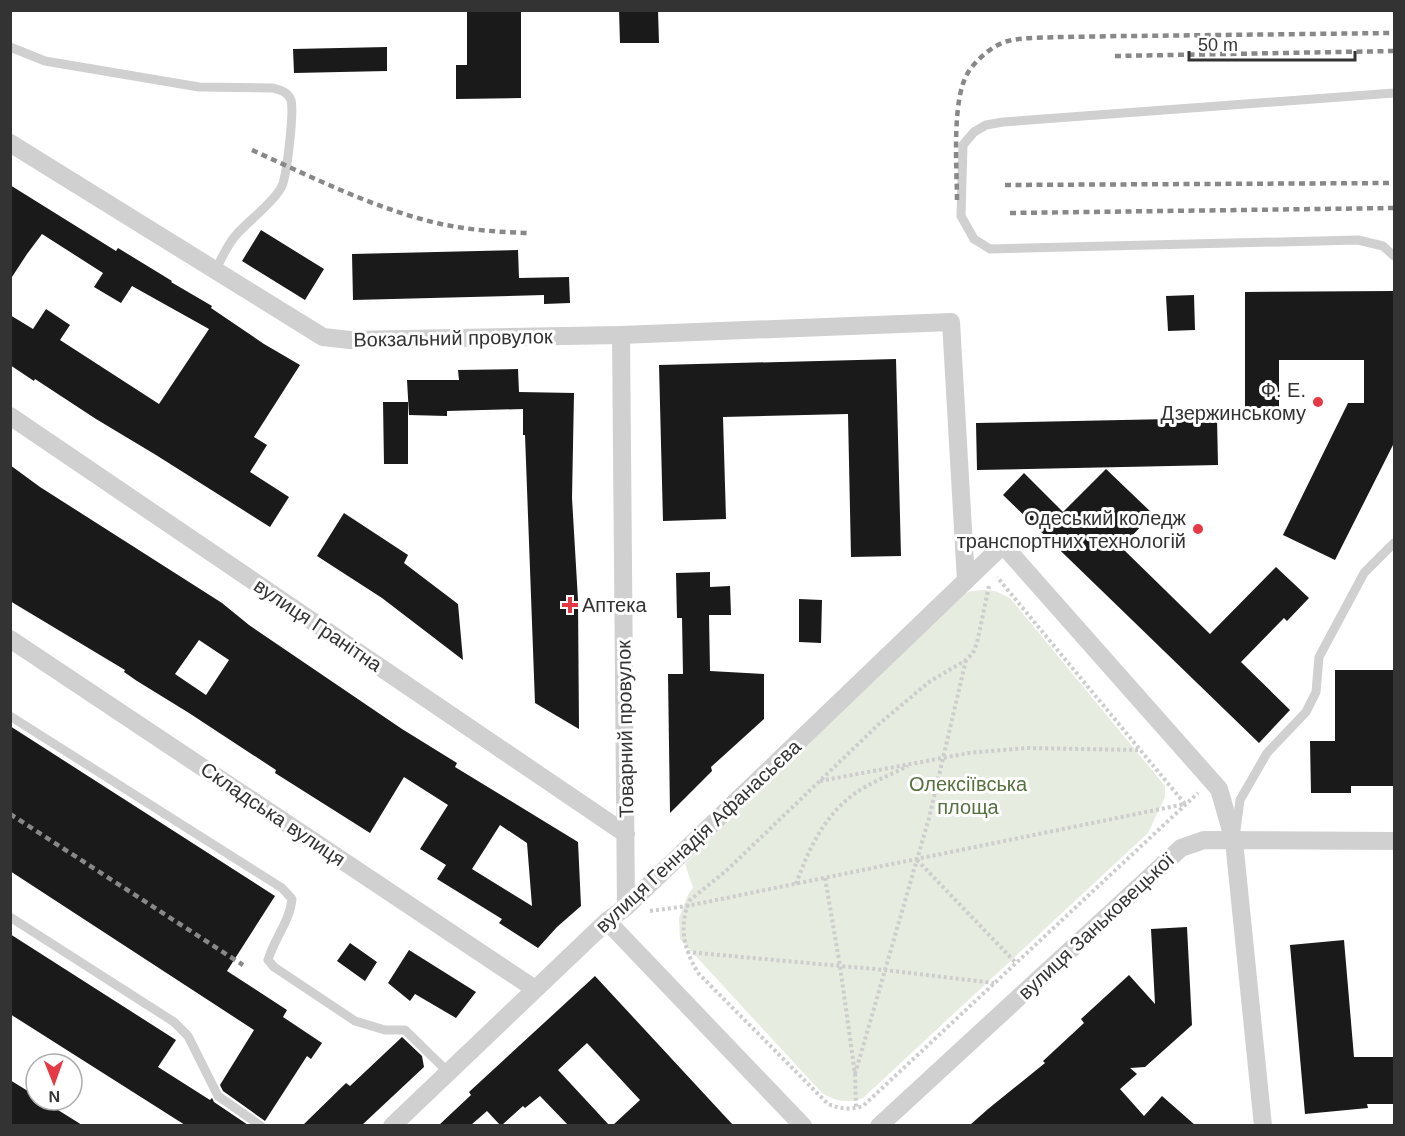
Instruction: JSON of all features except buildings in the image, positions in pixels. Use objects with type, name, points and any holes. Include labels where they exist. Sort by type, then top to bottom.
[{"type":"street","name":"Вокзальний провулок","points":[[10,143],[322,337],[350,340],[621,335],[951,322],[966,581]]},
{"type":"street","name":"Товарний провулок","points":[[621,335],[626,907]]},
{"type":"street","name":"вулиця Гранітна","points":[[10,416],[626,834]]},
{"type":"street","name":"вулиця Геннадія Афанасьєва","points":[[392,1125],[607,921],[626,907],[1003,545]]},
{"type":"street","points":[[1003,545],[1219,789],[1234,841],[1263,1125]]},
{"type":"street","name":"Складська вулиця","points":[[10,639],[535,989]]},
{"type":"street","name":"вулиця Заньковецької","points":[[879,1125],[1181,848],[1204,840],[1395,841]]},
{"type":"street","points":[[607,921],[803,1125]]},
{"type":"lane","points":[[10,47],[45,61],[199,87],[273,88],[287,94],[291,100],[292,115],[282,187],[234,236],[215,271]]},
{"type":"lane","points":[[1395,93],[986,125],[974,132],[963,145],[961,216],[974,238],[990,249],[1358,240],[1383,246],[1395,256]]},
{"type":"lane","points":[[1234,841],[1240,800],[1268,753],[1306,712],[1316,692],[1319,657],[1364,573],[1395,543]]},
{"type":"lane","points":[[10,716],[282,888],[292,899],[291,910],[270,951],[268,960],[274,967],[355,1021],[385,1030],[405,1030],[448,1072]]},
{"type":"lane","points":[[10,917],[174,1022],[188,1036],[218,1096],[261,1125]]},
{"type":"path","points":[[1003,545],[992,572],[1185,804]]},
{"type":"path","points":[[990,582],[973,653],[966,660],[929,682],[879,724],[726,871],[690,900],[687,906],[684,938],[687,952],[699,974],[828,1104],[837,1108],[863,1106],[1211,780]]},
{"type":"path","points":[[855,1074],[929,818],[966,660]]},
{"type":"path","points":[[819,782],[969,753],[1026,748],[1141,750]]},
{"type":"path","points":[[796,884],[819,831],[839,806],[864,787],[914,763]]},
{"type":"path","points":[[626,907],[645,911],[687,906],[1185,804]]},
{"type":"path","points":[[917,860],[1016,963]]},
{"type":"path","points":[[825,878],[855,1074],[856,1108]]},
{"type":"path","points":[[687,952],[885,970],[994,983]]},
{"type":"green space","name":"Олексіївська площа","points":[[984,590],[995,591],[1010,598],[1165,786],[1165,797],[1148,833],[863,1098],[852,1101],[837,1100],[822,1093],[680,939],[679,918],[693,887],[685,864],[960,595]]},
{"type":"railway","points":[[957,200],[956,133],[963,83],[977,61],[1002,43],[1020,39],[1058,37],[1394,33]]},
{"type":"railway","points":[[1115,56],[1394,51]]},
{"type":"railway","points":[[252,150],[345,192],[416,218],[462,228],[527,233]]},
{"type":"railway","points":[[1005,185],[1394,183]]},
{"type":"railway","points":[[1010,213],[1394,208]]},
{"type":"railway","points":[[10,814],[243,965]]},
{"type":"place","name":"Ф. Е. Дзержинському","points":[[1318,402]]},
{"type":"place","name":"Одеський коледж транспортних технологій","points":[[1198,529]]},
{"type":"place","name":"Аптека","points":[[570,605]]}]
